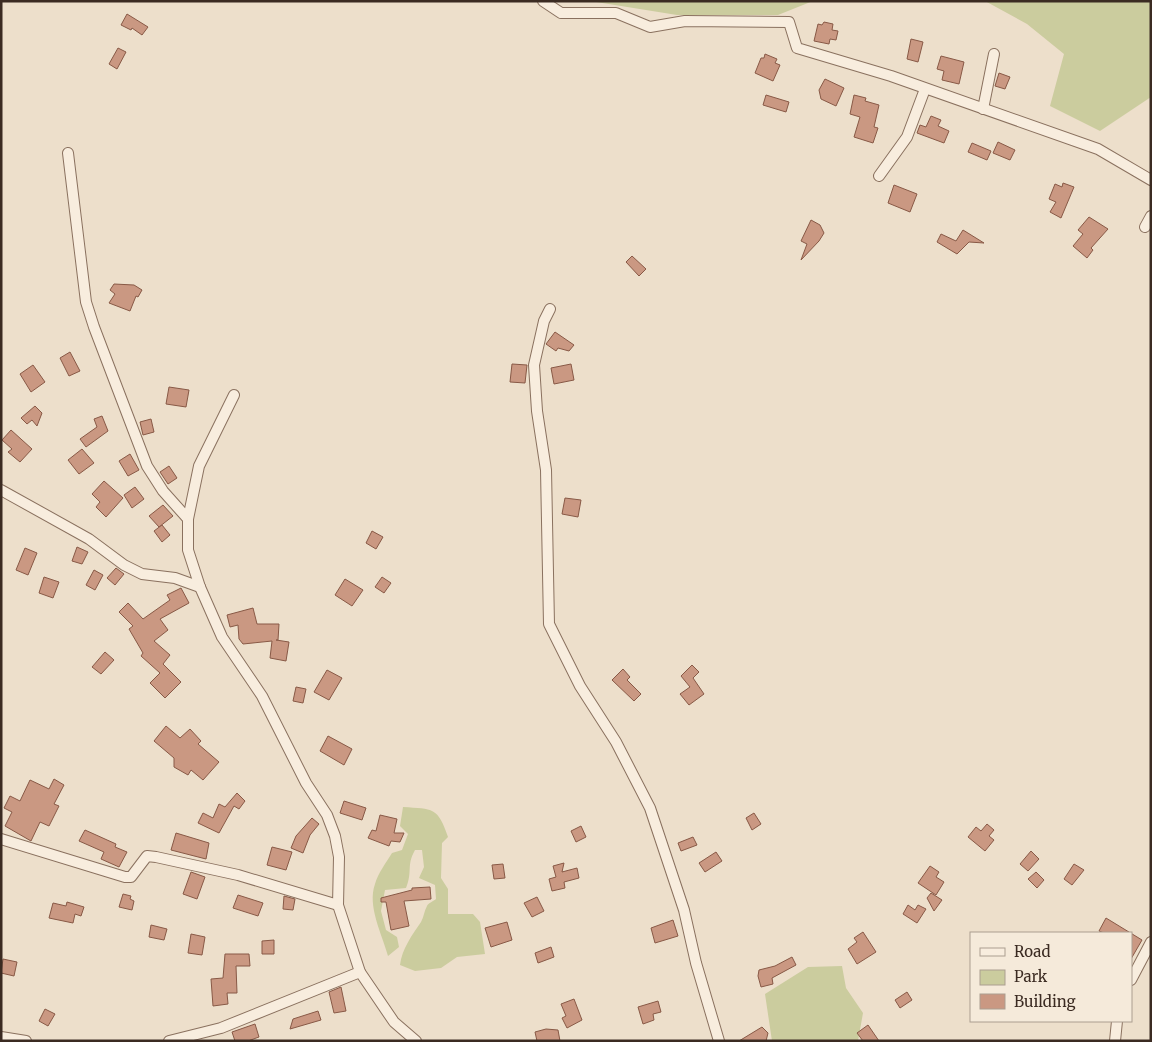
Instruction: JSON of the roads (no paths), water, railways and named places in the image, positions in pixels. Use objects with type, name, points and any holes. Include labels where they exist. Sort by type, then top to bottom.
[{"type":"street","points":[[543,1],[561,13],[616,13],[650,27],[685,21],[789,22],[797,48],[891,76],[1098,149],[1151,180]]},
{"type":"street","points":[[983,109],[994,54]]},
{"type":"street","points":[[879,176],[907,137],[926,89]]},
{"type":"street","points":[[68,153],[86,302],[94,327],[147,466],[163,491],[188,519]]},
{"type":"street","points":[[1145,228],[1151,216]]},
{"type":"street","points":[[550,309],[544,321],[534,365],[537,411],[546,470],[549,624],[580,686],[616,742],[650,808],[684,910],[696,963],[719,1041]]},
{"type":"street","points":[[234,395],[199,466],[188,519],[188,550],[200,587],[222,637],[262,696],[306,783],[327,815],[335,836],[339,857],[338,905],[360,972],[394,1022],[416,1041]]},
{"type":"street","points":[[1,490],[89,539],[124,565],[142,574],[175,578],[200,587]]},
{"type":"street","points":[[1,839],[125,877],[131,877],[147,856],[156,857],[238,875],[338,905]]},
{"type":"street","points":[[1132,978],[1151,942]]},
{"type":"street","points":[[169,1041],[221,1028],[360,972]]},
{"type":"street","points":[[1115,1041],[1117,1022]]},
{"type":"street","points":[[1,1037],[26,1041]]}]
